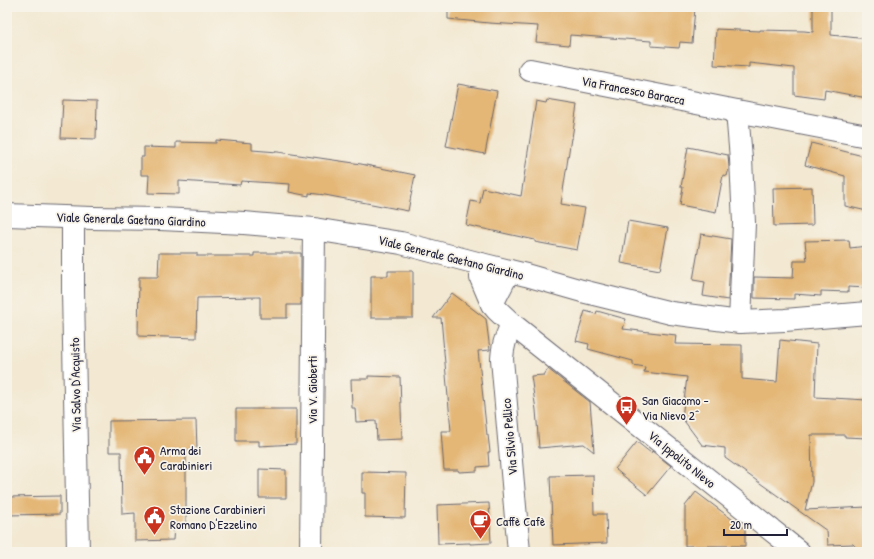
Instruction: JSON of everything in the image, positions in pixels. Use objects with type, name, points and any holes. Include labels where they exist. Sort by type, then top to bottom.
[{"type":"street","name":"Via Francesco Baracca","points":[[530,70],[867,136]]},
{"type":"street","points":[[737,111],[744,222],[740,322]]},
{"type":"street","name":"Viale Generale Gaetano Giardino","points":[[7,216],[160,219],[229,222],[314,229],[401,243],[582,291],[672,313],[740,322],[867,313]]},
{"type":"street","name":"Via Salvo D'Acquisto","points":[[73,218],[73,306],[78,552]]},
{"type":"street","name":"Via V. Gioberti","points":[[311,552],[314,229]]},
{"type":"street","name":"Via Ippolito Nievo","points":[[481,264],[481,278],[492,304],[512,324],[799,552]]},
{"type":"street","points":[[492,304],[509,271]]},
{"type":"street","name":"Via Silvio Pellico","points":[[512,324],[503,345],[502,359],[519,552]]},
{"type":"green space","points":[[7,277],[9,277],[10,371],[7,371]]},
{"type":"building","points":[[448,7],[695,8],[692,43],[680,42],[679,48],[651,46],[651,41],[570,35],[569,45],[536,42],[538,26],[448,19]]},
{"type":"building","points":[[813,7],[831,7],[831,35],[867,39],[867,98],[825,90],[824,99],[794,95],[794,68],[749,63],[749,67],[714,65],[716,29],[813,32]]},
{"type":"building","points":[[458,84],[497,91],[485,154],[446,146]]},
{"type":"building","points":[[63,100],[97,101],[96,139],[61,138]]},
{"type":"building","points":[[547,100],[577,105],[561,204],[585,208],[577,250],[535,242],[535,240],[466,225],[471,201],[480,203],[483,188],[521,196],[536,101],[546,103]]},
{"type":"building","points":[[216,140],[252,143],[252,150],[278,152],[361,164],[415,175],[408,211],[325,195],[309,193],[309,196],[289,192],[290,184],[241,181],[240,185],[179,181],[179,194],[148,193],[149,175],[141,175],[141,157],[144,157],[144,147],[176,148],[176,142],[216,143]]},
{"type":"building","points":[[811,143],[867,157],[867,211],[845,206],[845,176],[805,165]]},
{"type":"building","points":[[688,147],[728,155],[729,168],[727,176],[723,175],[716,212],[680,205],[683,187],[681,187]]},
{"type":"building","points":[[812,187],[813,225],[774,226],[773,188]]},
{"type":"building","points":[[628,221],[668,228],[660,270],[621,263]]},
{"type":"building","points":[[701,234],[731,239],[728,300],[703,296],[705,282],[693,280]]},
{"type":"building","points":[[849,240],[850,248],[867,246],[867,288],[848,287],[848,292],[821,291],[821,296],[794,294],[794,299],[754,298],[754,277],[793,278],[794,261],[807,261],[805,241]]},
{"type":"building","points":[[159,253],[197,253],[197,256],[254,256],[254,253],[301,253],[301,305],[287,305],[287,318],[260,318],[260,297],[197,298],[196,338],[138,336],[139,277],[158,277]]},
{"type":"building","points":[[388,271],[413,271],[413,318],[371,318],[371,276],[388,276]]},
{"type":"building","points":[[452,293],[486,319],[490,350],[478,351],[490,452],[488,452],[489,466],[477,467],[477,471],[459,472],[458,470],[444,470],[441,431],[451,431],[441,318],[433,318]]},
{"type":"building","points":[[585,311],[596,314],[597,311],[626,319],[623,329],[676,335],[675,344],[742,345],[742,379],[777,382],[780,340],[817,344],[815,397],[867,400],[867,438],[845,437],[845,435],[811,435],[812,482],[805,510],[867,507],[867,552],[860,552],[853,544],[828,545],[827,531],[725,458],[725,448],[702,445],[682,418],[687,377],[644,372],[645,367],[633,365],[633,361],[588,349],[589,344],[576,341]]},
{"type":"building","points":[[548,369],[590,402],[594,452],[584,444],[539,448],[536,410],[531,376],[544,375]]},
{"type":"building","points":[[368,376],[400,377],[402,439],[377,440],[376,421],[356,422],[355,408],[352,408],[351,379],[368,379]]},
{"type":"building","points":[[236,409],[296,409],[296,444],[259,446],[259,441],[236,441]]},
{"type":"building","points":[[196,420],[197,450],[186,450],[186,524],[174,526],[173,540],[135,541],[135,513],[122,514],[121,452],[109,452],[109,421]]},
{"type":"building","points":[[637,442],[651,453],[652,451],[671,466],[647,495],[615,469]]},
{"type":"building","points":[[259,469],[286,470],[286,498],[259,498]]},
{"type":"building","points":[[362,472],[406,473],[405,518],[365,517],[365,493],[362,493]]},
{"type":"building","points":[[593,475],[594,514],[606,514],[607,543],[553,545],[550,476]]},
{"type":"building","points":[[696,492],[745,529],[745,546],[685,546],[685,506]]},
{"type":"building","points":[[60,496],[60,514],[7,515],[7,497]]},
{"type":"building","points":[[489,503],[491,543],[438,544],[437,505]]},
{"type":"place","name":"San Giacomo - Via Nievo 2^","points":[[627,426]]},
{"type":"place","name":"Arma dei Carabinieri","points":[[144,476]]},
{"type":"place","name":"Stazione Carabinieri Romano D'Ezzelino","points":[[155,536]]},
{"type":"place","name":"Caffè Cafè","points":[[480,540]]}]
